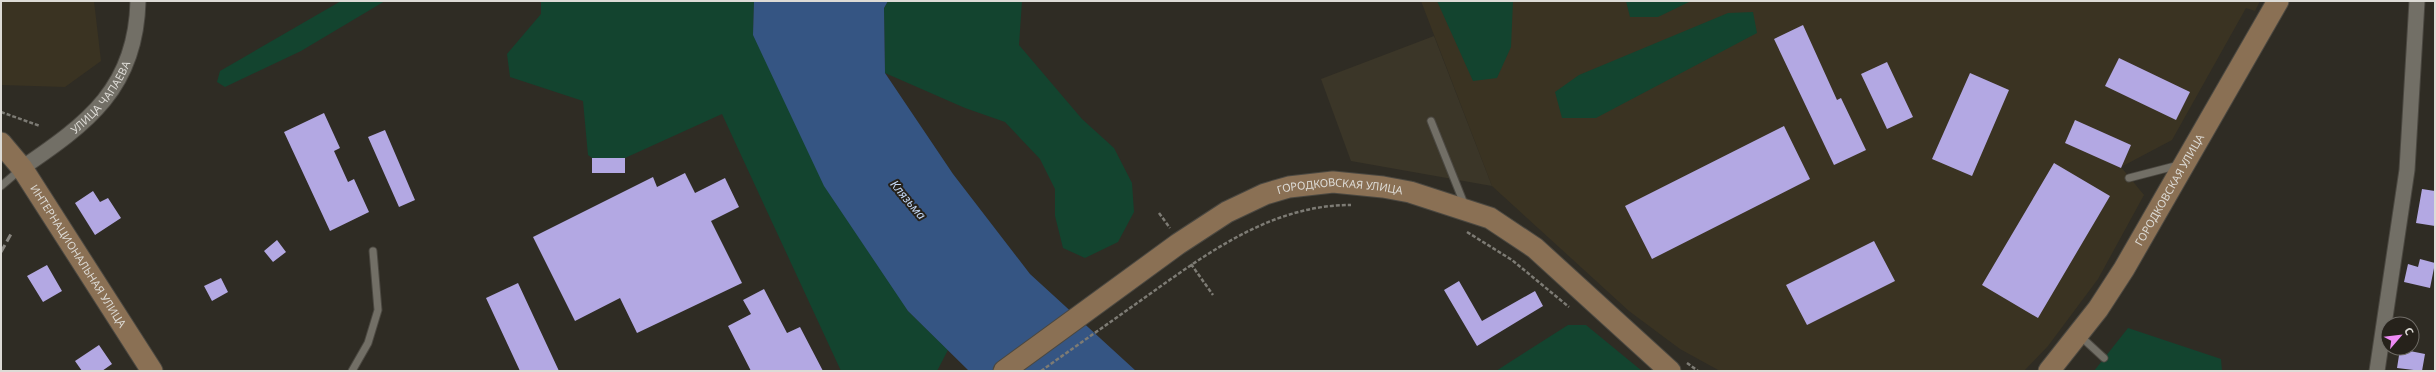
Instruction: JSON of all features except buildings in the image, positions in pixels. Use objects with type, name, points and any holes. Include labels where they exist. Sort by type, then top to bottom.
[{"type":"main road","name":"ГОРОДКОВСКАЯ УЛИЦА","points":[[2055,369],[2124,269],[2278,1]]},
{"type":"main road","name":"ИНТЕРНАЦИОНАЛЬНАЯ УЛИЦА","points":[[1,143],[22,168],[152,371]]},
{"type":"main road","name":"ГОРОДКОВСКАЯ УЛИЦА","points":[[1004,371],[1176,238],[1245,203],[1289,187],[1333,182],[1382,187],[1417,194],[1466,208],[1490,218],[1535,248],[1678,366]]},
{"type":"street","name":"УЛИЦА ЧАПАЕВА","points":[[22,168],[68,137],[106,100],[122,72],[134,43],[138,1]]},
{"type":"street","points":[[2377,371],[2407,170],[2417,1]]},
{"type":"lane","points":[[1431,120],[1466,208]]},
{"type":"lane","points":[[2129,178],[2185,163]]},
{"type":"lane","points":[[1,186],[22,168]]},
{"type":"lane","points":[[352,371],[368,343],[378,310],[374,251]]},
{"type":"lane","points":[[2078,335],[2104,358]]},
{"type":"path","points":[[1,112],[40,126]]},
{"type":"path","points":[[1041,371],[1191,264],[1246,230],[1296,211],[1339,205],[1354,205]]},
{"type":"path","points":[[1159,213],[1176,238]]},
{"type":"path","points":[[1462,229],[1512,260],[1573,310]]},
{"type":"path","points":[[1191,264],[1213,295]]},
{"type":"path","points":[[1678,366],[1698,371]]},
{"type":"shaded area","points":[[1,1],[94,1],[101,61],[65,87],[1,85]]},
{"type":"shaded area","points":[[1421,1],[2260,1],[2255,11],[2246,8],[2172,140],[2121,167],[2144,195],[2098,279],[2048,346],[2024,371],[1720,371],[1680,349],[1629,311],[1492,186]]},
{"type":"shaded area","points":[[1434,36],[1492,186],[1351,161],[1321,79]]},
{"type":"green space","points":[[341,1],[385,1],[301,51],[225,87],[217,82],[220,71]]},
{"type":"green space","points":[[541,1],[754,1],[753,35],[908,311],[948,350],[937,371],[841,371],[722,114],[625,158],[592,158],[588,155],[583,101],[510,77],[507,54],[541,14]]},
{"type":"green space","points":[[888,1],[1022,1],[1019,45],[1082,119],[1114,148],[1132,183],[1134,212],[1118,242],[1085,258],[1063,248],[1055,216],[1055,189],[1040,159],[1005,122],[965,108],[885,73],[884,8]]},
{"type":"green space","points":[[1437,1],[1513,1],[1511,47],[1497,78],[1473,81]]},
{"type":"green space","points":[[1626,1],[1691,1],[1658,17],[1630,17]]},
{"type":"green space","points":[[1753,12],[1757,33],[1596,118],[1562,118],[1555,92],[1579,75],[1728,13]]},
{"type":"green space","points":[[1568,325],[1586,325],[1642,371],[1496,371]]},
{"type":"green space","points":[[2128,328],[2221,359],[2222,371],[2094,371]]},
{"type":"water","name":"Клязьма","points":[[754,1],[888,1],[884,8],[885,73],[953,174],[1030,274],[1136,371],[969,371],[908,311],[824,186],[753,35]]},
{"type":"railway","points":[[1,252],[11,234]]}]
